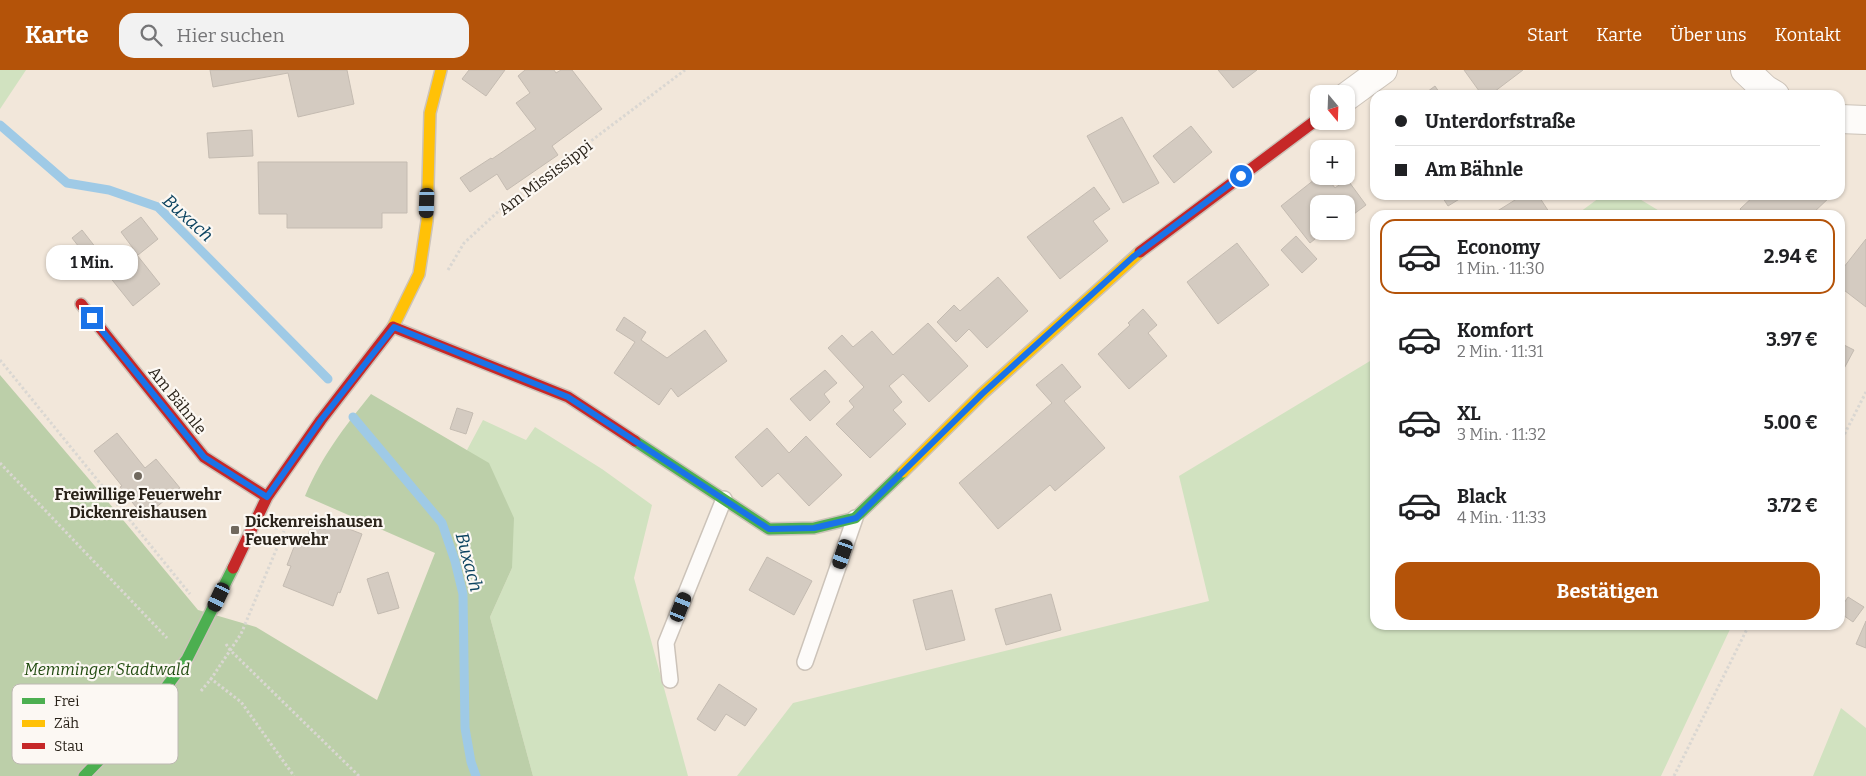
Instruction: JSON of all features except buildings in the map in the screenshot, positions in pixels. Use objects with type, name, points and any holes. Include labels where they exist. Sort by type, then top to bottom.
[{"type":"street","points":[[169,684],[187,659],[267,497],[321,420],[394,327],[419,274],[427,221],[430,113],[441,70]]},
{"type":"street","points":[[1355,90],[1383,70]]},
{"type":"street","points":[[1745,70],[1767,90]]},
{"type":"street","points":[[1845,119],[1866,120]]},
{"type":"street","points":[[394,327],[568,397],[769,529],[814,528],[856,518],[982,394],[1133,257],[1310,125]]},
{"type":"street","name":"Am Bähnle","points":[[81,304],[204,457],[267,497]]},
{"type":"street","points":[[84,776],[96,764]]},
{"type":"lane","points":[[670,680],[666,643],[724,499]]},
{"type":"lane","points":[[805,662],[856,518]]},
{"type":"path","name":"Am Mississippi","points":[[445,276],[464,243],[502,208],[685,70]]},
{"type":"path","points":[[0,360],[209,617],[230,650],[359,776]]},
{"type":"path","points":[[1845,433],[1866,392]]},
{"type":"path","points":[[0,463],[187,659],[241,702],[294,776]]},
{"type":"path","points":[[230,650],[241,634],[286,526]]},
{"type":"path","points":[[1674,776],[1747,630]]},
{"type":"green space","points":[[0,70],[26,70],[0,109]]},
{"type":"green space","points":[[1596,200],[1641,200],[1658,210],[1583,210]]},
{"type":"green space","points":[[1370,361],[1370,630],[1730,630],[1661,776],[737,776],[793,703],[1209,601],[1179,476]]},
{"type":"green space","name":"Memminger Stadtwald","points":[[0,375],[198,610],[256,627],[377,700],[435,553],[305,496],[312,481],[334,442],[371,394],[489,463],[514,518],[512,568],[490,617],[533,776],[0,776]]},
{"type":"green space","points":[[483,420],[526,440],[535,427],[602,469],[652,505],[634,578],[688,776],[533,776],[490,617],[512,568],[467,450]]},
{"type":"green space","points":[[1841,708],[1866,728],[1866,776],[1813,776]]},
{"type":"waterway","name":"Buxach","points":[[0,125],[67,183],[109,190],[158,207],[328,379]]},
{"type":"waterway","name":"Buxach","points":[[353,417],[442,523],[455,561],[463,594],[465,728],[471,762],[476,776]]},
{"type":"traffic: fast","points":[[635,441],[769,529],[814,528],[855,518],[903,472]]},
{"type":"traffic: fast","points":[[169,684],[187,659],[233,568]]},
{"type":"traffic: fast","points":[[84,776],[96,764]]},
{"type":"traffic: slow","points":[[393,327],[419,274],[427,221],[430,113],[441,70]]},
{"type":"traffic: slow","points":[[903,472],[982,394],[1140,252]]},
{"type":"traffic: jam","points":[[1140,252],[1310,125]]},
{"type":"traffic: jam","points":[[81,304],[204,457],[267,497]]},
{"type":"traffic: jam","points":[[393,327],[568,397],[635,441]]},
{"type":"traffic: jam","points":[[233,568],[267,497],[321,420],[393,327]]},
{"type":"place","name":"Freiwillige Feuerwehr Dickenreishausen","points":[[138,476]]},
{"type":"place","name":"Dickenreishausen Feuerwehr","points":[[235,530]]},
{"type":"route","points":[[92,318],[204,457],[267,497],[321,420],[394,327],[568,397],[769,529],[814,528],[856,518],[982,394],[1133,257],[1241,176]]}]
